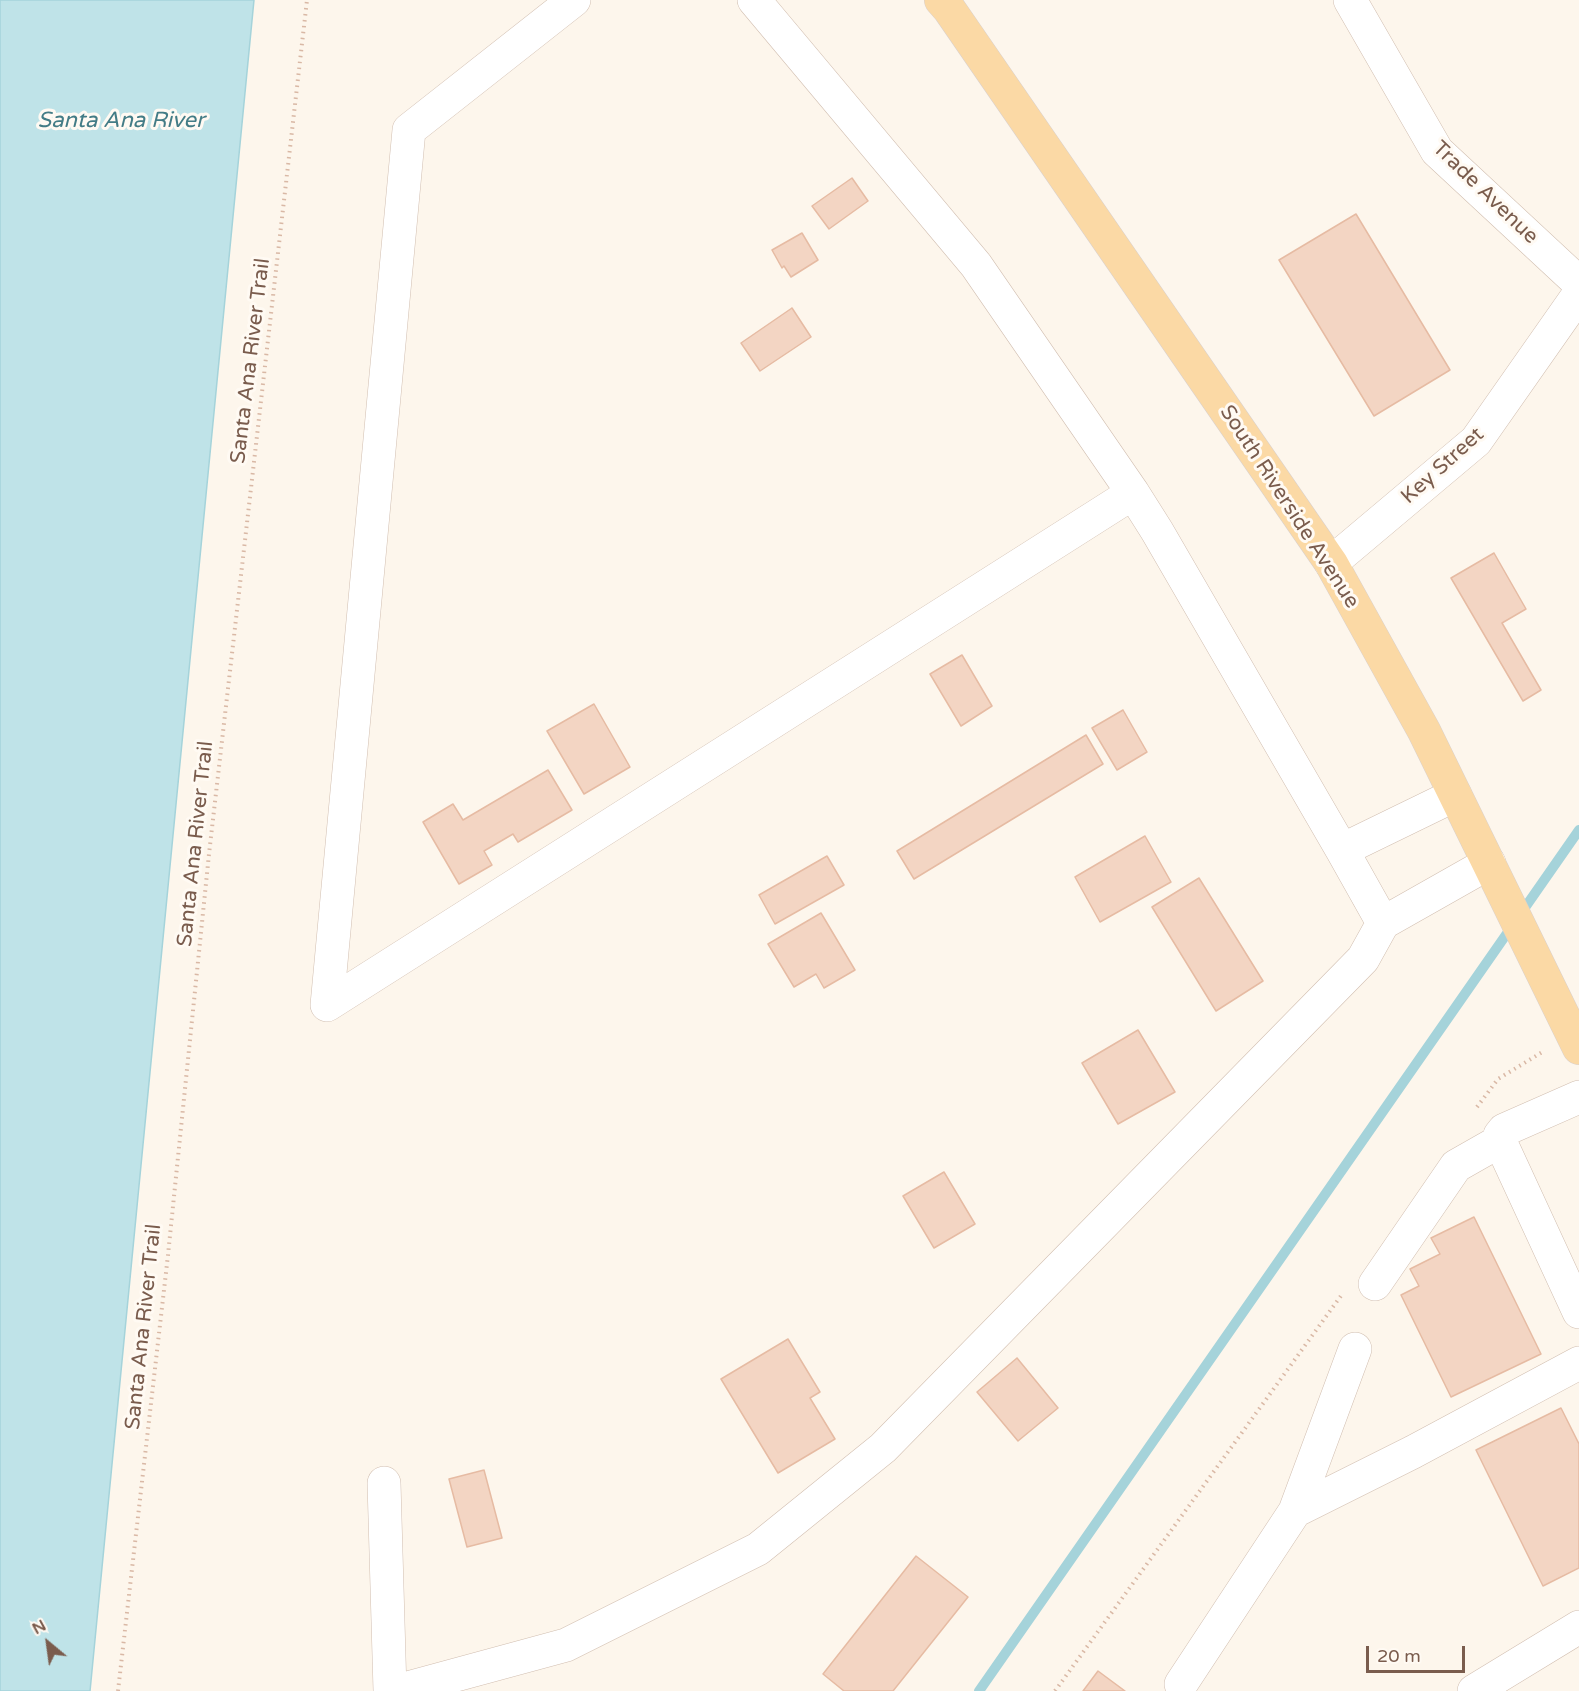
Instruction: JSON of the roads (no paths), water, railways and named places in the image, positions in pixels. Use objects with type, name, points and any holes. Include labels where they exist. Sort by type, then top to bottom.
[{"type":"main road","name":"South Riverside Avenue","points":[[942,0],[1331,562],[1424,731],[1576,1040]]},
{"type":"street","points":[[574,0],[409,130],[327,1005],[1133,493]]},
{"type":"street","points":[[754,0],[976,265],[1133,493],[1383,923]]},
{"type":"street","name":"Trade Avenue","points":[[1350,0],[1437,151],[1579,283]]},
{"type":"street","name":"Key Street","points":[[1331,562],[1476,441],[1579,294]]},
{"type":"street","points":[[1342,850],[1455,795]]},
{"type":"street","points":[[397,1691],[566,1645],[758,1549],[883,1448],[1363,959],[1383,923],[1489,863]]},
{"type":"street","points":[[1579,1097],[1504,1130],[1500,1135],[1500,1141],[1579,1312]]},
{"type":"street","points":[[1360,1287],[1456,1166],[1500,1141]]},
{"type":"street","points":[[1181,1684],[1295,1511],[1355,1349]]},
{"type":"street","points":[[1295,1511],[1413,1452],[1579,1363]]},
{"type":"street","points":[[384,1483],[390,1691]]},
{"type":"street","points":[[1474,1691],[1579,1627]]},
{"type":"water","name":"Santa Ana River","points":[[0,0],[254,0],[90,1691],[0,1691]]},
{"type":"waterway","points":[[979,1691],[1579,830]]}]
